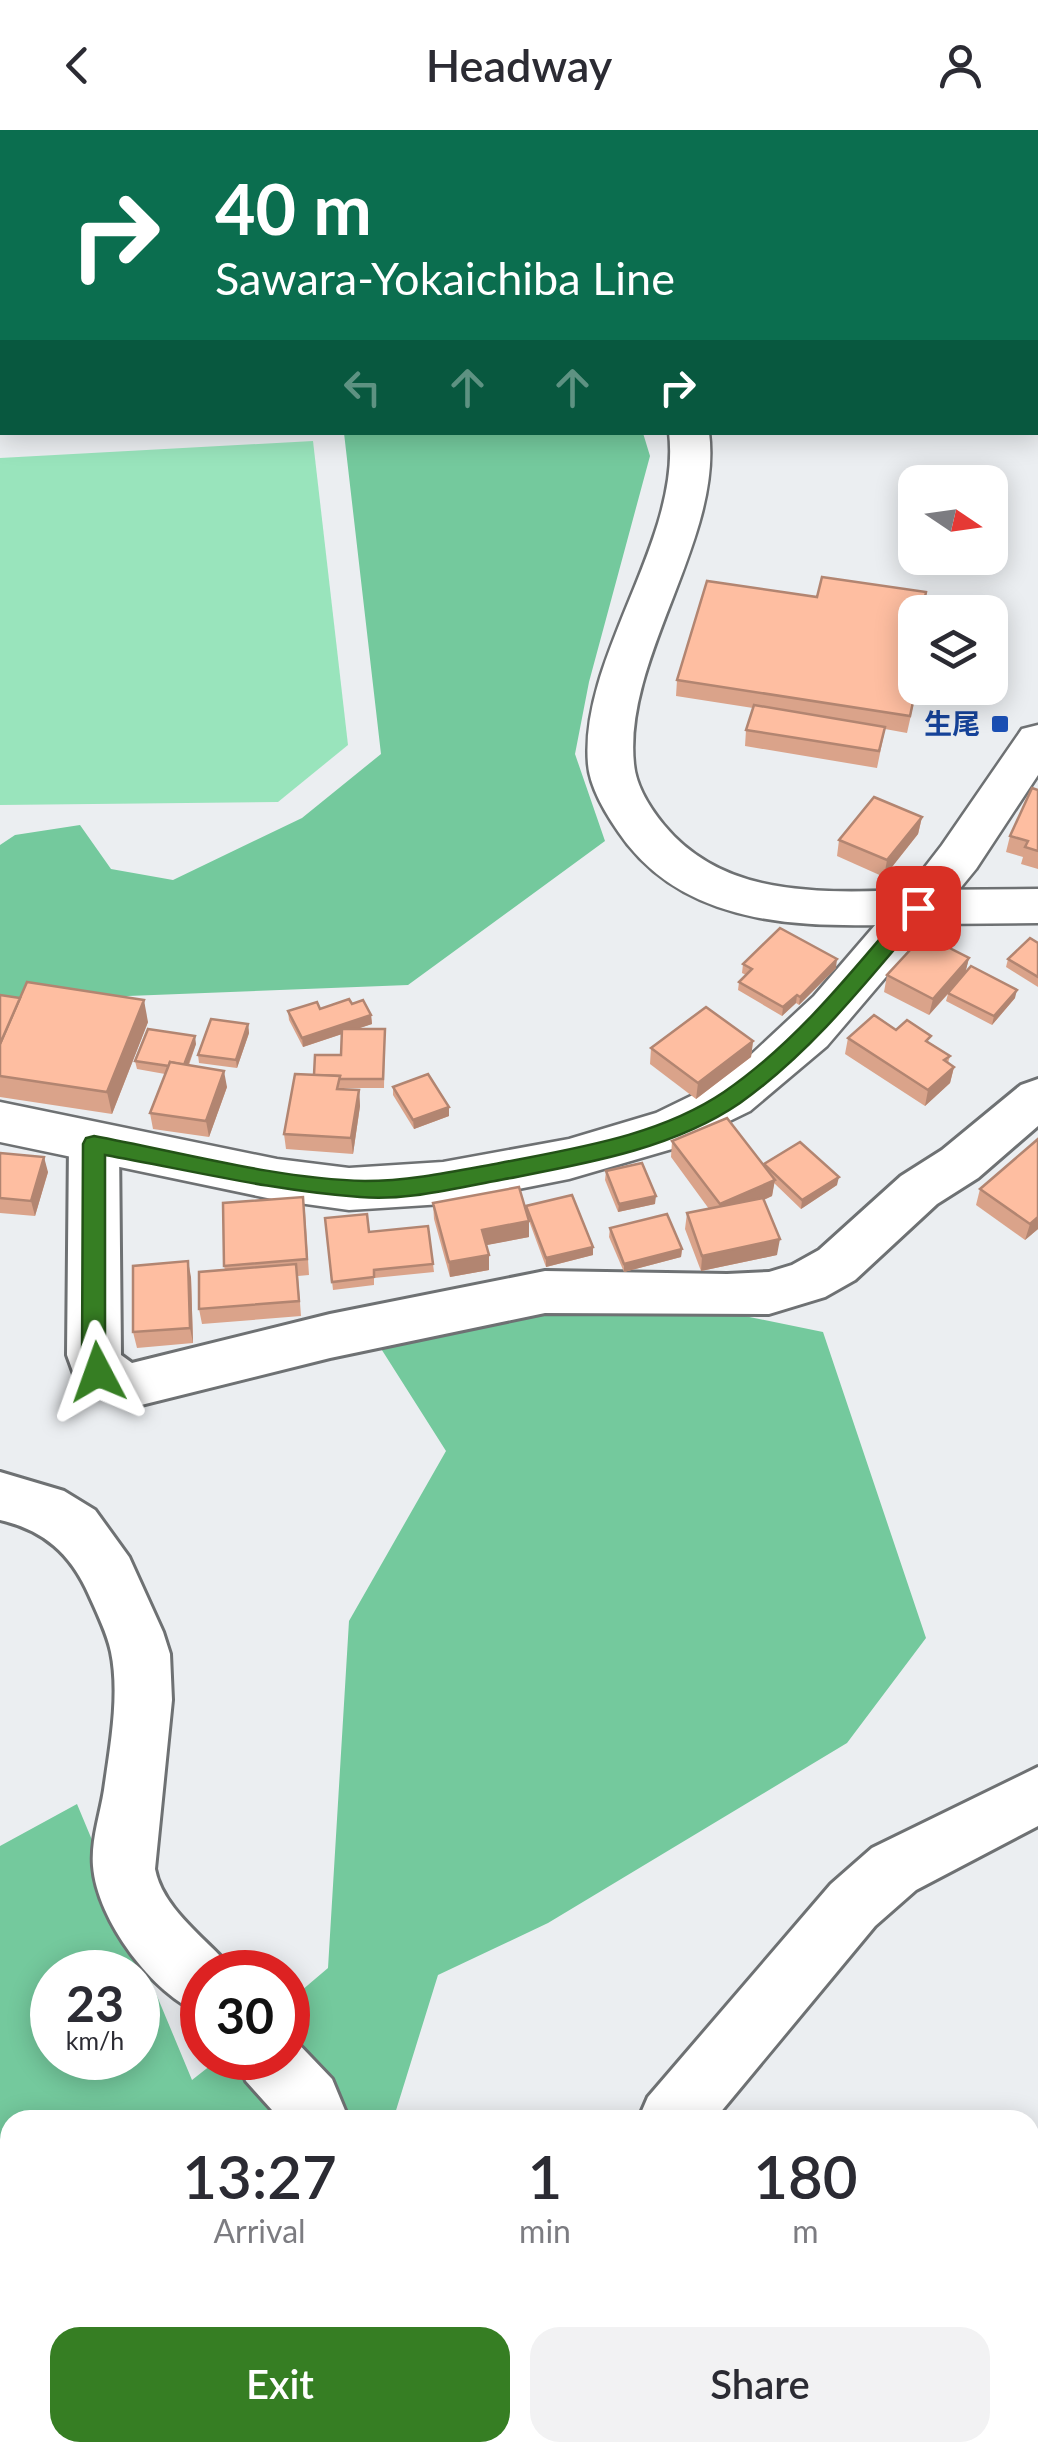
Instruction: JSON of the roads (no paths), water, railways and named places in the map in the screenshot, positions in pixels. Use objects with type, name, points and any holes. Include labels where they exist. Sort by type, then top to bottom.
[{"type":"main road","points":[[689,435],[684,501],[612,723],[611,764],[624,801],[644,834],[668,860],[704,882],[769,904],[822,909],[1038,906]]},
{"type":"main road","points":[[0,1122],[266,1177],[364,1189],[430,1185],[598,1152],[692,1120],[761,1075],[812,1031],[958,857],[1038,740]]},
{"type":"street","points":[[94,1144],[94,1355],[98,1372],[129,1386],[330,1336],[545,1292],[727,1295],[769,1293],[807,1282],[837,1264],[919,1190],[960,1164],[1038,1098]]},
{"type":"street","points":[[0,1496],[43,1504],[77,1526],[101,1555],[126,1613],[142,1655],[134,1788],[123,1847],[126,1881],[138,1911],[180,1958]]},
{"type":"street","points":[[680,2110],[853,1906],[894,1869],[1038,1794]]},
{"type":"street","points":[[289,2080],[312,2110]]},
{"type":"place","name":"生尾","points":[[1000,724]]}]
